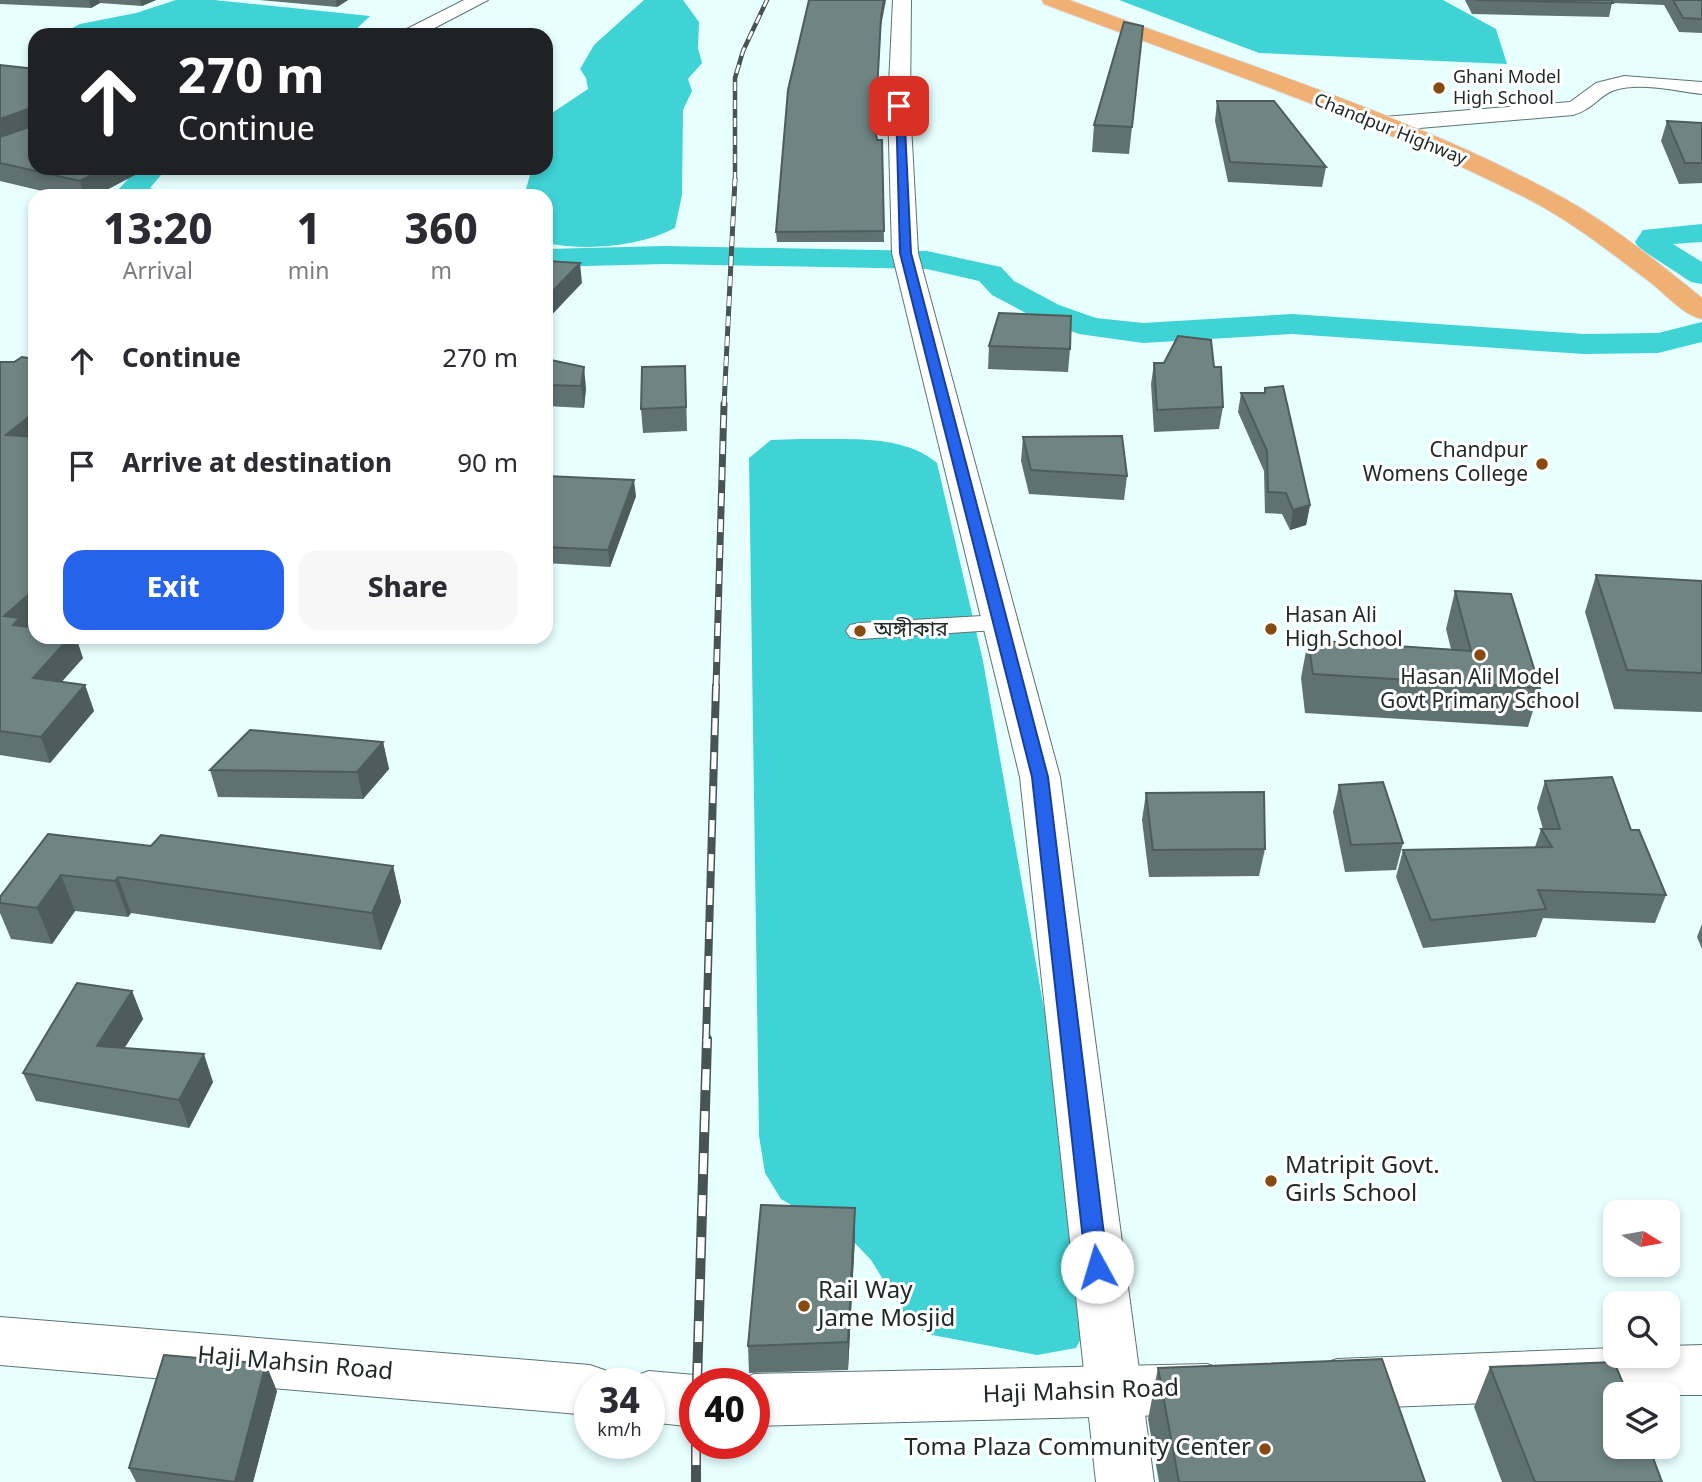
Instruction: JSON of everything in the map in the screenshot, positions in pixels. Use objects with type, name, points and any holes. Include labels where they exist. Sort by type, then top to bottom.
[{"type":"main road","name":"Chandpur Highway","points":[[1051,0],[1384,124],[1493,172],[1558,205],[1702,311]]},
{"type":"street","points":[[420,28],[479,0]]},
{"type":"street","points":[[902,0],[899,106],[908,263],[1040,777],[1112,1393],[1125,1482]]},
{"type":"street","points":[[1384,124],[1573,108],[1590,103],[1602,87],[1618,83],[1702,88]]},
{"type":"street","points":[[860,631],[1000,623]]},
{"type":"street","name":"Haji Mahsin Road","points":[[0,1341],[574,1389]]},
{"type":"street","name":"Haji Mahsin Road","points":[[770,1400],[1112,1393],[1702,1370]]},
{"type":"water","points":[[176,0],[214,0],[370,16],[357,28],[72,28],[80,24],[136,13]]},
{"type":"water","points":[[644,0],[683,0],[699,22],[698,48],[702,63],[688,79],[692,91],[683,110],[682,195],[675,228],[661,234],[612,246],[578,247],[553,244],[553,189],[526,189],[530,175],[553,175],[553,112],[588,89],[586,78],[580,69],[594,45]]},
{"type":"water","points":[[1119,0],[1443,0],[1496,29],[1507,64],[1259,53]]},
{"type":"water","points":[[771,440],[890,442],[923,453],[937,463],[983,661],[1093,1289],[1090,1321],[1076,1348],[1037,1355],[927,1334],[905,1315],[871,1260],[852,1240],[781,1199],[765,1173],[759,1136],[749,458]]},
{"type":"building","points":[[809,0],[884,0],[875,129],[877,140],[882,140],[884,231],[776,232],[788,90]]},
{"type":"building","points":[[1475,0],[1612,0],[1613,3]]},
{"type":"building","points":[[1673,0],[1702,0],[1702,19],[1683,18]]},
{"type":"building","points":[[1124,22],[1143,26],[1132,127],[1094,125]]},
{"type":"building","points":[[0,65],[28,68],[28,109],[0,119]]},
{"type":"building","points":[[1217,101],[1274,101],[1326,167],[1230,162]]},
{"type":"building","points":[[1667,121],[1702,123],[1702,163],[1685,163]]},
{"type":"building","points":[[28,127],[28,169],[0,163],[0,137]]},
{"type":"building","points":[[53,175],[92,175],[80,181]]},
{"type":"building","points":[[553,261],[580,263],[553,291]]},
{"type":"building","points":[[999,313],[1071,316],[1070,349],[989,346]]},
{"type":"building","points":[[1178,336],[1211,340],[1214,367],[1221,367],[1223,407],[1157,410],[1154,363],[1164,363]]},
{"type":"building","points":[[22,357],[28,358],[28,418],[6,435],[28,437],[28,595],[4,616],[20,618],[13,625],[28,627],[28,644],[64,644],[33,678],[85,685],[41,737],[0,731],[0,362],[14,362]]},
{"type":"building","points":[[553,360],[584,367],[581,386],[553,385]]},
{"type":"building","points":[[685,366],[686,407],[641,409],[642,367]]},
{"type":"building","points":[[1283,386],[1310,505],[1293,510],[1286,493],[1268,492],[1267,451],[1241,393],[1265,393],[1265,388]]},
{"type":"building","points":[[1122,436],[1127,476],[1031,470],[1023,437]]},
{"type":"building","points":[[553,476],[634,480],[608,550],[553,547]]},
{"type":"building","points":[[1596,575],[1702,581],[1702,673],[1627,670]]},
{"type":"building","points":[[1455,591],[1511,594],[1540,688],[1313,674],[1308,640],[1471,651]]},
{"type":"building","points":[[250,730],[383,742],[357,772],[210,770]]},
{"type":"building","points":[[1612,777],[1631,830],[1639,830],[1666,895],[1538,890],[1546,909],[1431,920],[1403,850],[1552,847],[1541,829],[1560,829],[1545,781]]},
{"type":"building","points":[[1383,782],[1403,843],[1351,845],[1339,785]]},
{"type":"building","points":[[1264,792],[1265,849],[1153,850],[1146,793]]},
{"type":"building","points":[[48,834],[151,846],[161,835],[393,866],[372,913],[118,877],[115,881],[61,875],[37,908],[0,903],[0,897]]},
{"type":"building","points":[[77,983],[132,991],[97,1046],[204,1054],[179,1100],[23,1073]]},
{"type":"building","name":"Rail Way Jame Mosjid","points":[[761,1205],[855,1208],[848,1342],[748,1346]]},
{"type":"building","points":[[164,1355],[266,1364],[235,1482],[129,1468]]},
{"type":"building","points":[[1382,1359],[1425,1482],[1179,1482],[1158,1368]]},
{"type":"building","points":[[1603,1362],[1603,1368],[1617,1368],[1622,1382],[1603,1382],[1603,1459],[1653,1459],[1662,1482],[1535,1482],[1490,1367]]},
{"type":"waterway","points":[[133,189],[147,175]]},
{"type":"waterway","points":[[1702,233],[1654,236],[1650,242],[1702,275]]},
{"type":"waterway","points":[[553,258],[665,255],[927,260],[990,274],[1003,288],[1048,312],[1091,327],[1143,333],[1292,324],[1584,344],[1658,343],[1702,332]]},
{"type":"railway","points":[[735,179],[735,78],[743,51],[767,0]]},
{"type":"railway","points":[[724,406],[735,179]]},
{"type":"railway","points":[[716,688],[724,404]]},
{"type":"railway","points":[[706,1041],[716,686]]},
{"type":"railway","points":[[697,1368],[707,1039]]},
{"type":"railway","points":[[696,1459],[696,1482]]},
{"type":"place","name":"Ghani Model High School","points":[[1439,88]]},
{"type":"place","name":"Chandpur Womens College","points":[[1542,464]]},
{"type":"place","name":"Hasan Ali High School","points":[[1271,629]]},
{"type":"place","name":"অঙ্গীকার","points":[[860,631]]},
{"type":"place","name":"Hasan Ali Model Govt Primary School","points":[[1480,655]]},
{"type":"place","name":"Matripit Govt. Girls School","points":[[1271,1181]]},
{"type":"place","name":"Rail Way Jame Mosjid","points":[[804,1306]]},
{"type":"place","name":"Toma Plaza Community Center","points":[[1265,1449]]},
{"type":"route","points":[[899,106],[905,253],[1040,777],[1097,1267]]}]
